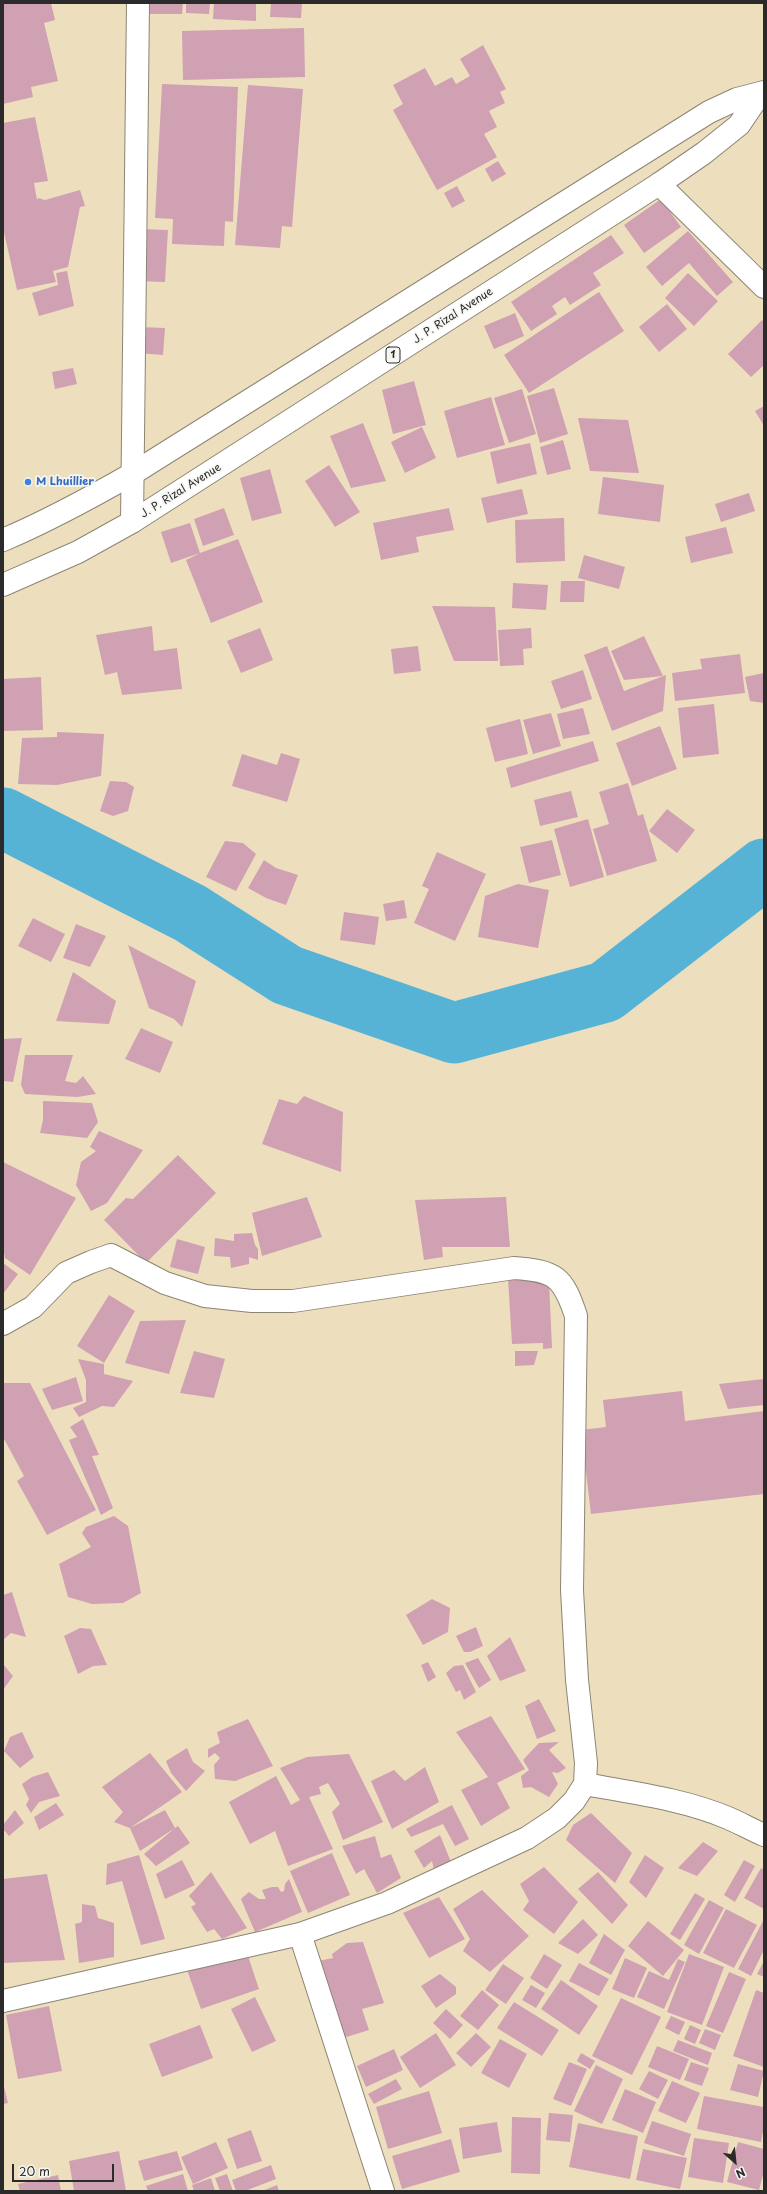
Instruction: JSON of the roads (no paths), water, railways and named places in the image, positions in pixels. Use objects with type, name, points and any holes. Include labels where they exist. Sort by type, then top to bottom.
[{"type":"street","points":[[132,522],[138,3]]},
{"type":"street","name":"J. P. Rizal Avenue","points":[[3,540],[37,526],[132,474],[709,112],[737,99],[762,93]]},
{"type":"street","name":"J. P. Rizal Avenue","points":[[3,585],[78,552],[132,522],[659,184],[704,153],[739,126],[762,93]]},
{"type":"street","points":[[659,184],[764,287]]},
{"type":"street","points":[[3,1324],[33,1307],[66,1273],[112,1255],[165,1283],[205,1296],[252,1301],[293,1301],[514,1268],[540,1270],[558,1279],[568,1293],[576,1316],[572,1590],[577,1680],[586,1763],[585,1784],[574,1801],[557,1818],[527,1838],[387,1903],[300,1934],[3,2001]]},
{"type":"street","points":[[585,1784],[660,1798],[694,1807],[727,1818],[764,1835]]},
{"type":"street","points":[[300,1934],[383,2191]]},
{"type":"waterway","points":[[3,818],[190,913],[287,975],[454,1033],[605,992],[764,869]]},
{"type":"place","name":"M Lhuillier","points":[[28,482]]}]
